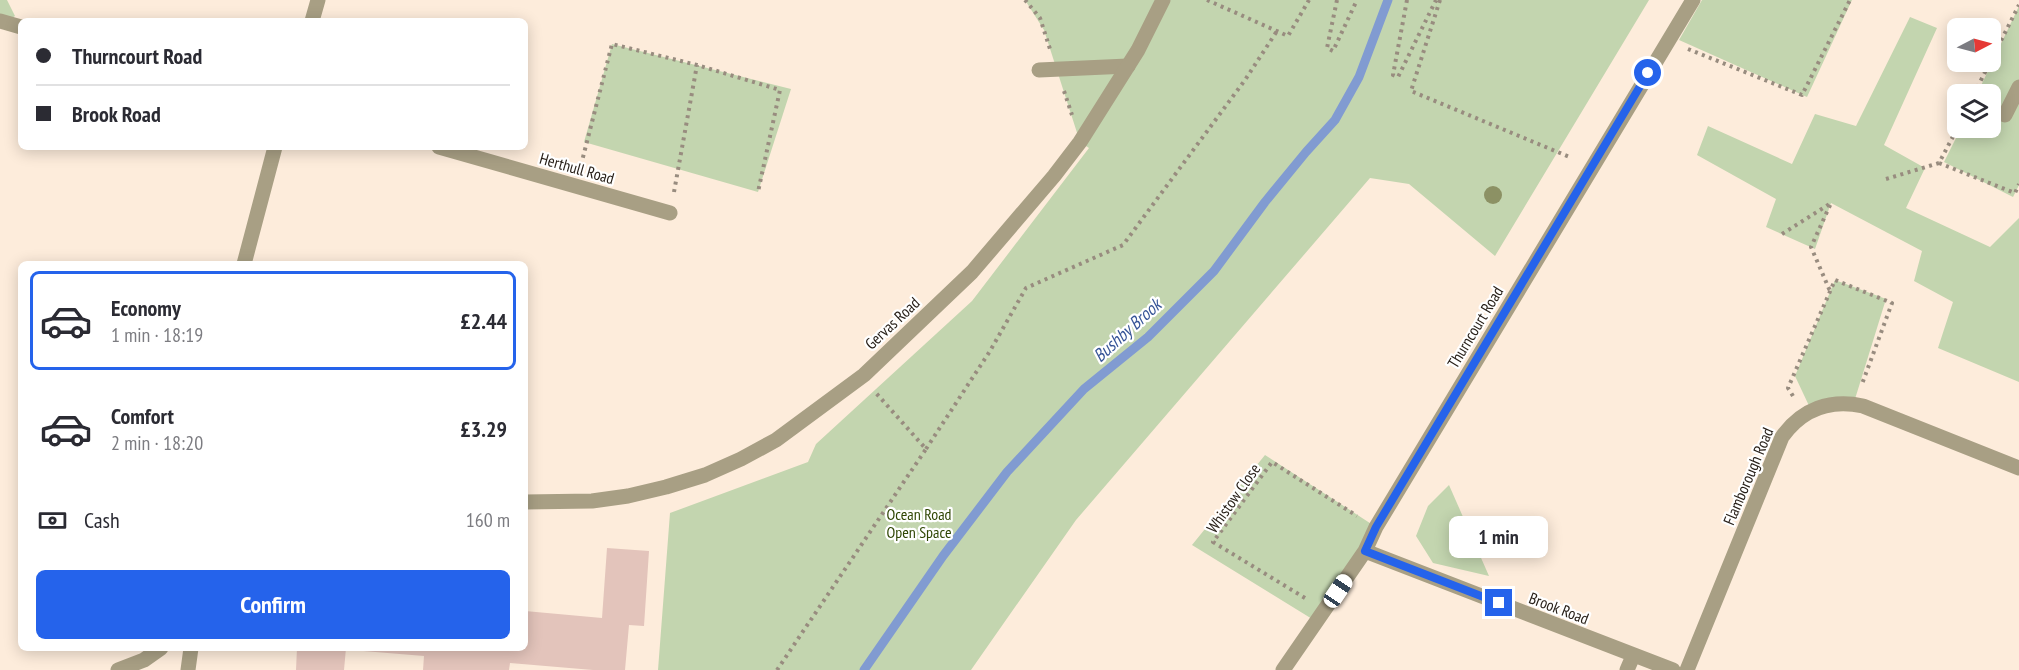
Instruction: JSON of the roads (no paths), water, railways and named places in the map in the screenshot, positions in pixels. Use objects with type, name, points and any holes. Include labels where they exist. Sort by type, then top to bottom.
[{"type":"street","points":[[313,18],[318,0]]},
{"type":"street","name":"Gervas Road","points":[[528,502],[580,502],[628,496],[705,475],[776,440],[864,375],[980,264],[1074,150],[1138,50],[1163,0]]},
{"type":"street","name":"Thurncourt Road","points":[[1284,670],[1365,551],[1376,527],[1693,0]]},
{"type":"street","points":[[0,21],[18,26]]},
{"type":"street","points":[[1040,70],[1128,66]]},
{"type":"street","points":[[2005,115],[2017,96]]},
{"type":"street","points":[[245,261],[274,150]]},
{"type":"street","name":"Herthull Road","points":[[450,150],[670,213]]},
{"type":"street","name":"Flamborough Road","points":[[1687,670],[1782,437],[1790,426],[1803,415],[1824,405],[1854,404],[2019,468]]},
{"type":"street","name":"Brook Road","points":[[1365,551],[1630,663],[1673,670]]},
{"type":"street","points":[[118,670],[144,660],[157,651]]},
{"type":"street","points":[[188,670],[190,651]]},
{"type":"waterway","name":"Bushby Brook","points":[[864,670],[943,556],[1007,472],[1084,389],[1148,337],[1214,271],[1265,202],[1335,120],[1359,77],[1388,0]]},
{"type":"park label","name":"Ocean Road Open Space","points":[[919,523]]}]
